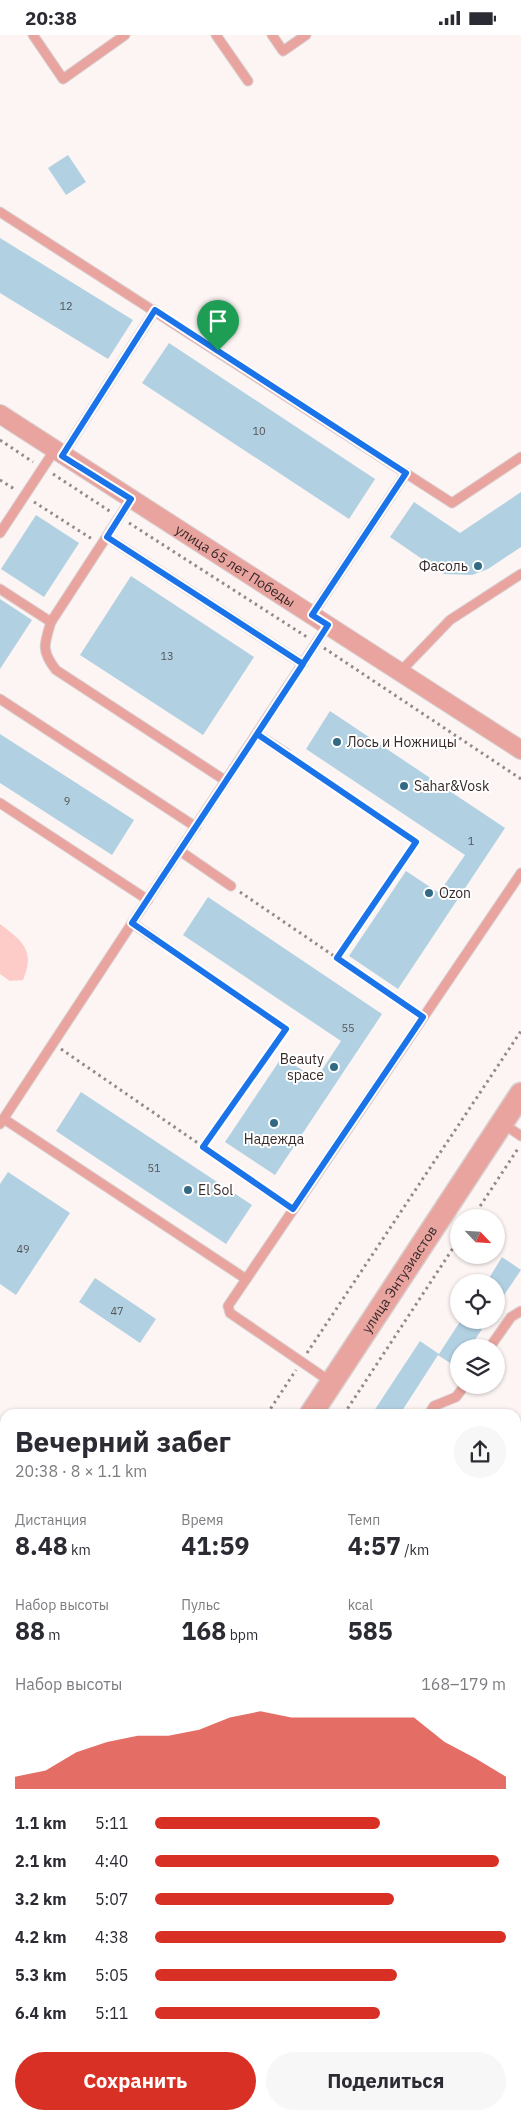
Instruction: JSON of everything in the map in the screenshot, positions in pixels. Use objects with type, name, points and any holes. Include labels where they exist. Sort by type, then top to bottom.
[{"type":"street","name":"улица 65 лет Победы","points":[[0,414],[521,750]]},
{"type":"street","name":"улица Энтузиастов","points":[[314,1409],[521,1094]]},
{"type":"lane","points":[[33,35],[63,79],[124,35]]},
{"type":"lane","points":[[216,35],[248,81]]},
{"type":"lane","points":[[272,35],[283,51],[306,35]]},
{"type":"lane","points":[[0,212],[155,310],[452,503],[521,457]]},
{"type":"lane","points":[[0,533],[43,468],[58,453],[155,310]]},
{"type":"lane","points":[[312,615],[406,473]]},
{"type":"lane","points":[[131,499],[51,621],[45,640],[46,657],[56,670],[226,781]]},
{"type":"lane","points":[[107,537],[303,664]]},
{"type":"lane","points":[[400,672],[450,620],[521,574]]},
{"type":"lane","points":[[0,589],[51,621]]},
{"type":"lane","points":[[246,1279],[2,1121],[328,625]]},
{"type":"lane","points":[[0,699],[196,827]]},
{"type":"lane","points":[[257,734],[286,753]]},
{"type":"lane","points":[[0,803],[148,900]]},
{"type":"lane","points":[[180,851],[231,886]]},
{"type":"lane","points":[[332,1382],[230,1313],[228,1305],[521,873]]},
{"type":"lane","points":[[132,923],[155,939]]},
{"type":"lane","points":[[502,1123],[521,1136]]},
{"type":"lane","points":[[496,1339],[511,1317],[521,1311]]},
{"type":"lane","points":[[432,1409],[434,1406],[456,1397],[458,1394]]},
{"type":"path","points":[[0,440],[317,643],[521,779]]},
{"type":"path","points":[[0,480],[101,545]]},
{"type":"path","points":[[286,753],[416,842],[337,958]]},
{"type":"path","points":[[231,886],[423,1017]]},
{"type":"path","points":[[155,939],[286,1029],[203,1147]]},
{"type":"path","points":[[270,1409],[521,1031]]},
{"type":"path","points":[[53,1044],[293,1209]]},
{"type":"path","points":[[478,1209],[521,1145]]},
{"type":"path","points":[[347,1409],[450,1253]]},
{"type":"shaded area","points":[[0,924],[25,947],[28,961],[23,980],[10,981],[0,974]]},
{"type":"building","points":[[68,155],[86,182],[66,195],[48,168]]},
{"type":"building","points":[[0,238],[133,320],[108,359],[0,293]]},
{"type":"building","points":[[169,343],[375,479],[349,519],[142,383]]},
{"type":"building","points":[[521,492],[521,547],[488,569],[472,575],[444,574],[390,537],[414,502],[460,533]]},
{"type":"building","points":[[36,515],[79,543],[44,597],[1,569]]},
{"type":"building","points":[[131,576],[254,657],[203,735],[80,655]]},
{"type":"building","points":[[0,599],[32,620],[0,669]]},
{"type":"building","points":[[330,711],[505,828],[398,989],[349,956],[406,871],[439,893],[465,855],[306,749]]},
{"type":"building","points":[[0,734],[134,820],[112,855],[0,783]]},
{"type":"building","points":[[208,897],[382,1014],[275,1175],[225,1142],[282,1057],[316,1079],[341,1041],[183,935]]},
{"type":"building","points":[[81,1092],[252,1205],[226,1244],[56,1131]]},
{"type":"building","points":[[8,1172],[70,1213],[16,1295],[0,1284],[0,1184]]},
{"type":"building","points":[[505,1259],[521,1270],[505,1294],[505,1274],[492,1274],[498,1264],[505,1264]]},
{"type":"building","points":[[95,1278],[156,1319],[140,1343],[79,1302]]},
{"type":"building","points":[[455,1329],[482,1329],[475,1339],[450,1339],[450,1363],[438,1355],[403,1409],[375,1409],[420,1341],[439,1354]]},
{"type":"place","name":"Фасоль","points":[[478,566]]},
{"type":"place","name":"Лось и Ножницы","points":[[337,742]]},
{"type":"place","name":"Sahar&Vosk","points":[[404,786]]},
{"type":"place","name":"Ozon","points":[[429,893]]},
{"type":"place","name":"Beauty space","points":[[334,1067]]},
{"type":"place","name":"Надежда","points":[[274,1123]]},
{"type":"place","name":"El Sol","points":[[188,1190]]},
{"type":"route","points":[[218,351],[155,310],[62,456],[131,499],[107,537],[303,664],[257,734],[416,842],[337,958],[423,1017],[293,1209],[203,1147],[286,1029],[132,923],[303,664],[328,625],[312,615],[406,473],[218,351]]}]
